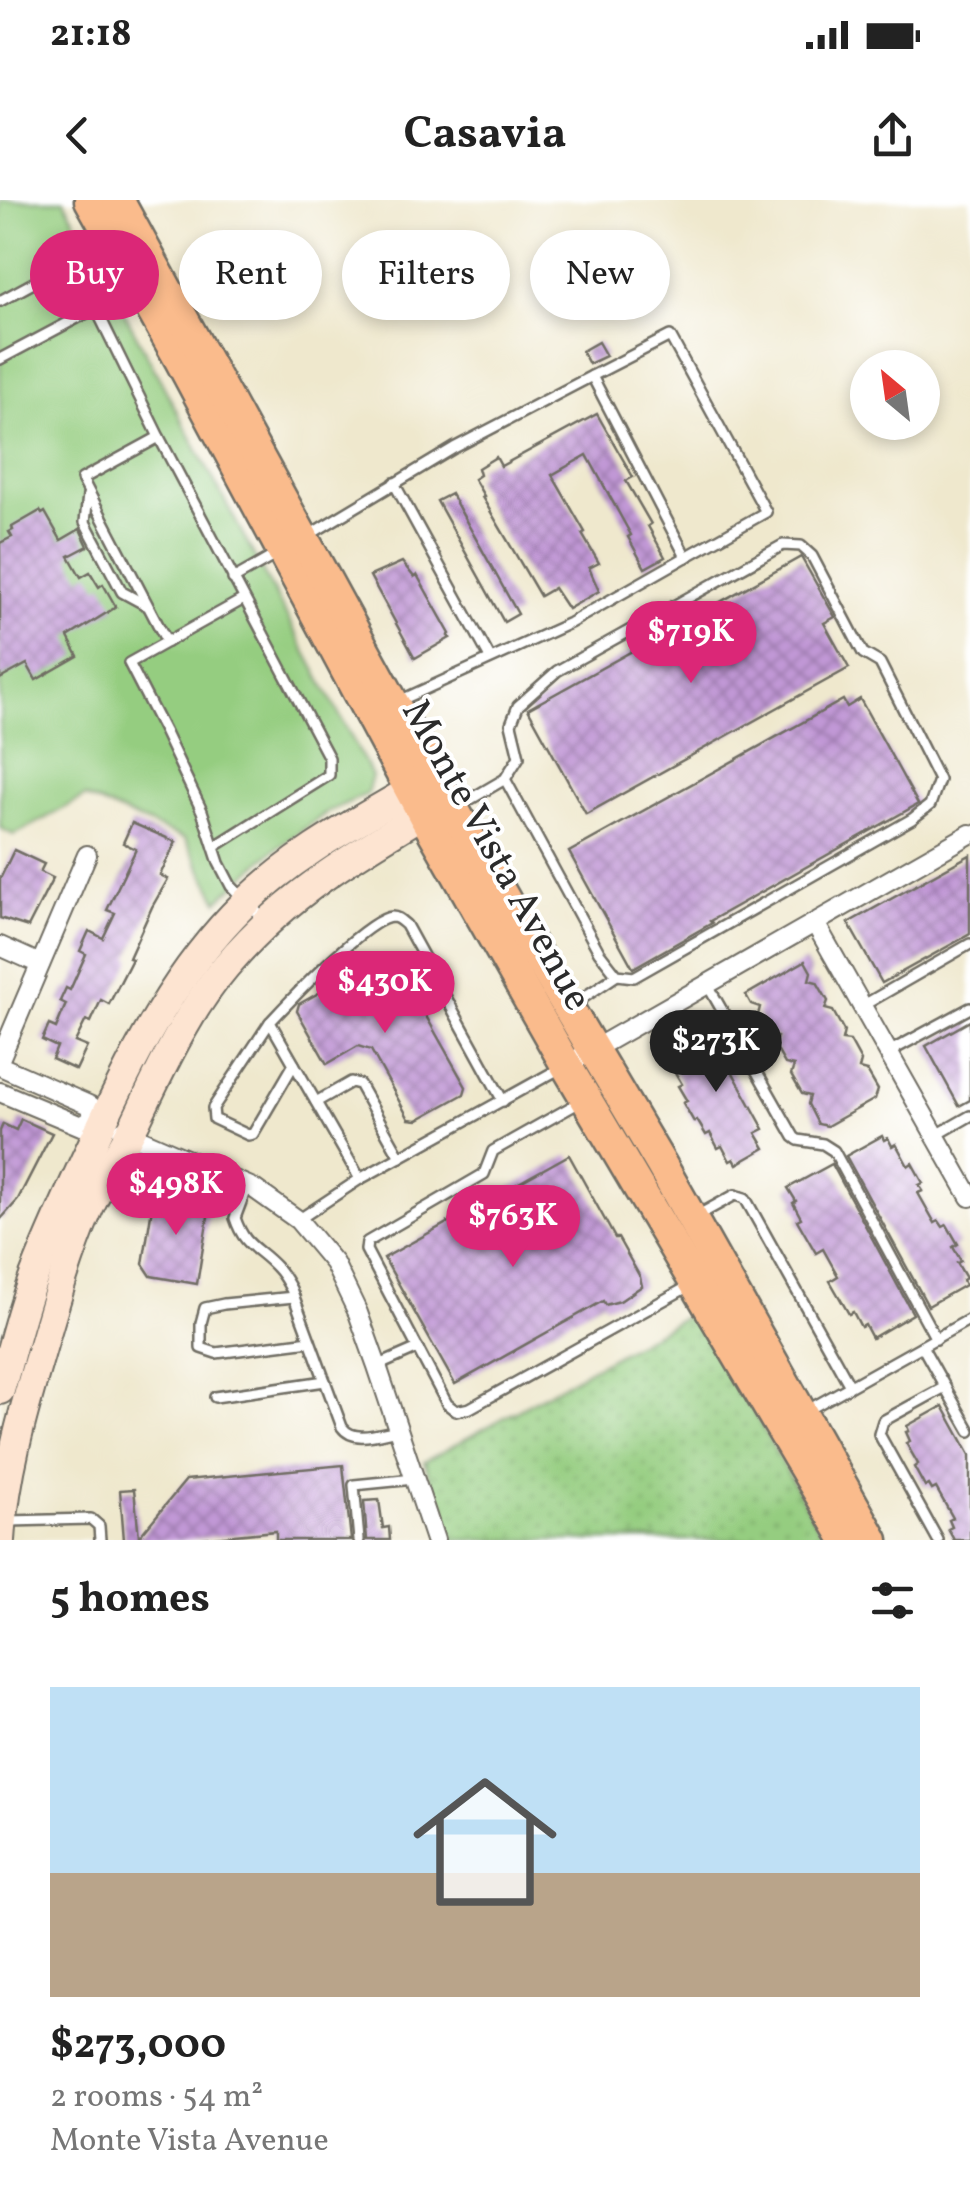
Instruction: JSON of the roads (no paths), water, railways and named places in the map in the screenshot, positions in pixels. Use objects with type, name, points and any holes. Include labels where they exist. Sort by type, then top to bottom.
[{"type":"main road","name":"Monte Vista Avenue","points":[[90,200],[180,360],[394,704],[435,797],[566,1064],[696,1283],[873,1540]]},
{"type":"main road","name":"Monte Vista Avenue","points":[[118,200],[292,545],[435,797],[569,1008],[692,1218],[847,1540]]},
{"type":"main road","points":[[0,1390],[30,1288],[98,1121],[161,1007],[203,947],[246,902],[290,866],[435,797]]},
{"type":"main road","points":[[2,1530],[8,1434],[56,1300],[89,1209],[185,1023],[224,967],[267,922],[315,881],[435,797]]},
{"type":"street","points":[[566,1064],[970,834]]},
{"type":"street","points":[[87,855],[0,1062],[91,1106],[98,1121]]},
{"type":"street","points":[[815,923],[967,1185]]},
{"type":"street","points":[[0,946],[40,964]]},
{"type":"street","points":[[0,1092],[81,1126],[98,1121],[129,1134],[247,1186],[298,1220],[334,1263],[358,1313],[435,1540]]},
{"type":"lane","points":[[0,301],[30,285]]},
{"type":"lane","points":[[0,359],[73,320]]},
{"type":"lane","points":[[102,320],[328,758],[329,774],[214,846]]},
{"type":"lane","points":[[233,579],[454,448],[670,336],[766,512],[570,622],[394,704]]},
{"type":"lane","points":[[592,376],[686,557]]},
{"type":"lane","points":[[159,437],[82,479],[167,642]]},
{"type":"lane","points":[[394,482],[490,658]]},
{"type":"lane","points":[[89,492],[84,522],[122,592],[148,606]]},
{"type":"lane","points":[[101,554],[116,545]]},
{"type":"lane","points":[[435,797],[505,780],[519,757],[511,724],[518,706],[557,671],[784,545],[800,546],[812,556],[863,653],[880,663],[939,780],[930,805],[634,977],[617,975],[569,1008]]},
{"type":"lane","points":[[244,599],[129,663],[194,794],[231,886],[267,922]]},
{"type":"lane","points":[[505,780],[599,952],[617,975]]},
{"type":"lane","points":[[294,1064],[254,1134],[248,1135],[214,1118],[213,1108],[270,1022],[325,964],[392,917],[400,920],[411,934],[503,1101]]},
{"type":"lane","points":[[862,1006],[970,944]]},
{"type":"lane","points":[[707,984],[794,1137],[830,1146],[834,1151],[936,1339]]},
{"type":"lane","points":[[888,1053],[970,1008]]},
{"type":"lane","points":[[270,1022],[360,1179]]},
{"type":"lane","points":[[298,1220],[360,1179],[566,1064]]},
{"type":"lane","points":[[316,1102],[351,1082],[359,1084],[400,1158]]},
{"type":"lane","points":[[586,1098],[493,1151],[484,1174],[368,1242],[366,1250],[447,1404],[456,1411],[470,1408],[696,1283]]},
{"type":"lane","points":[[936,1136],[970,1116]]},
{"type":"lane","points":[[247,1186],[235,1218],[240,1232],[250,1246],[278,1268],[294,1297],[342,1426],[354,1436],[398,1430]]},
{"type":"lane","points":[[692,1218],[735,1195],[745,1198],[850,1386]]},
{"type":"lane","points":[[294,1297],[206,1308],[201,1323],[202,1348],[216,1353],[310,1341]]},
{"type":"lane","points":[[791,1419],[970,1319]]},
{"type":"lane","points":[[922,1346],[970,1432]]},
{"type":"lane","points":[[378,1366],[418,1348]]},
{"type":"lane","points":[[216,1398],[325,1381]]},
{"type":"lane","points":[[938,1540],[879,1434],[883,1421],[945,1387]]},
{"type":"lane","points":[[359,1540],[354,1485],[414,1479]]},
{"type":"lane","points":[[2,1530],[92,1519],[99,1526],[100,1540]]}]
